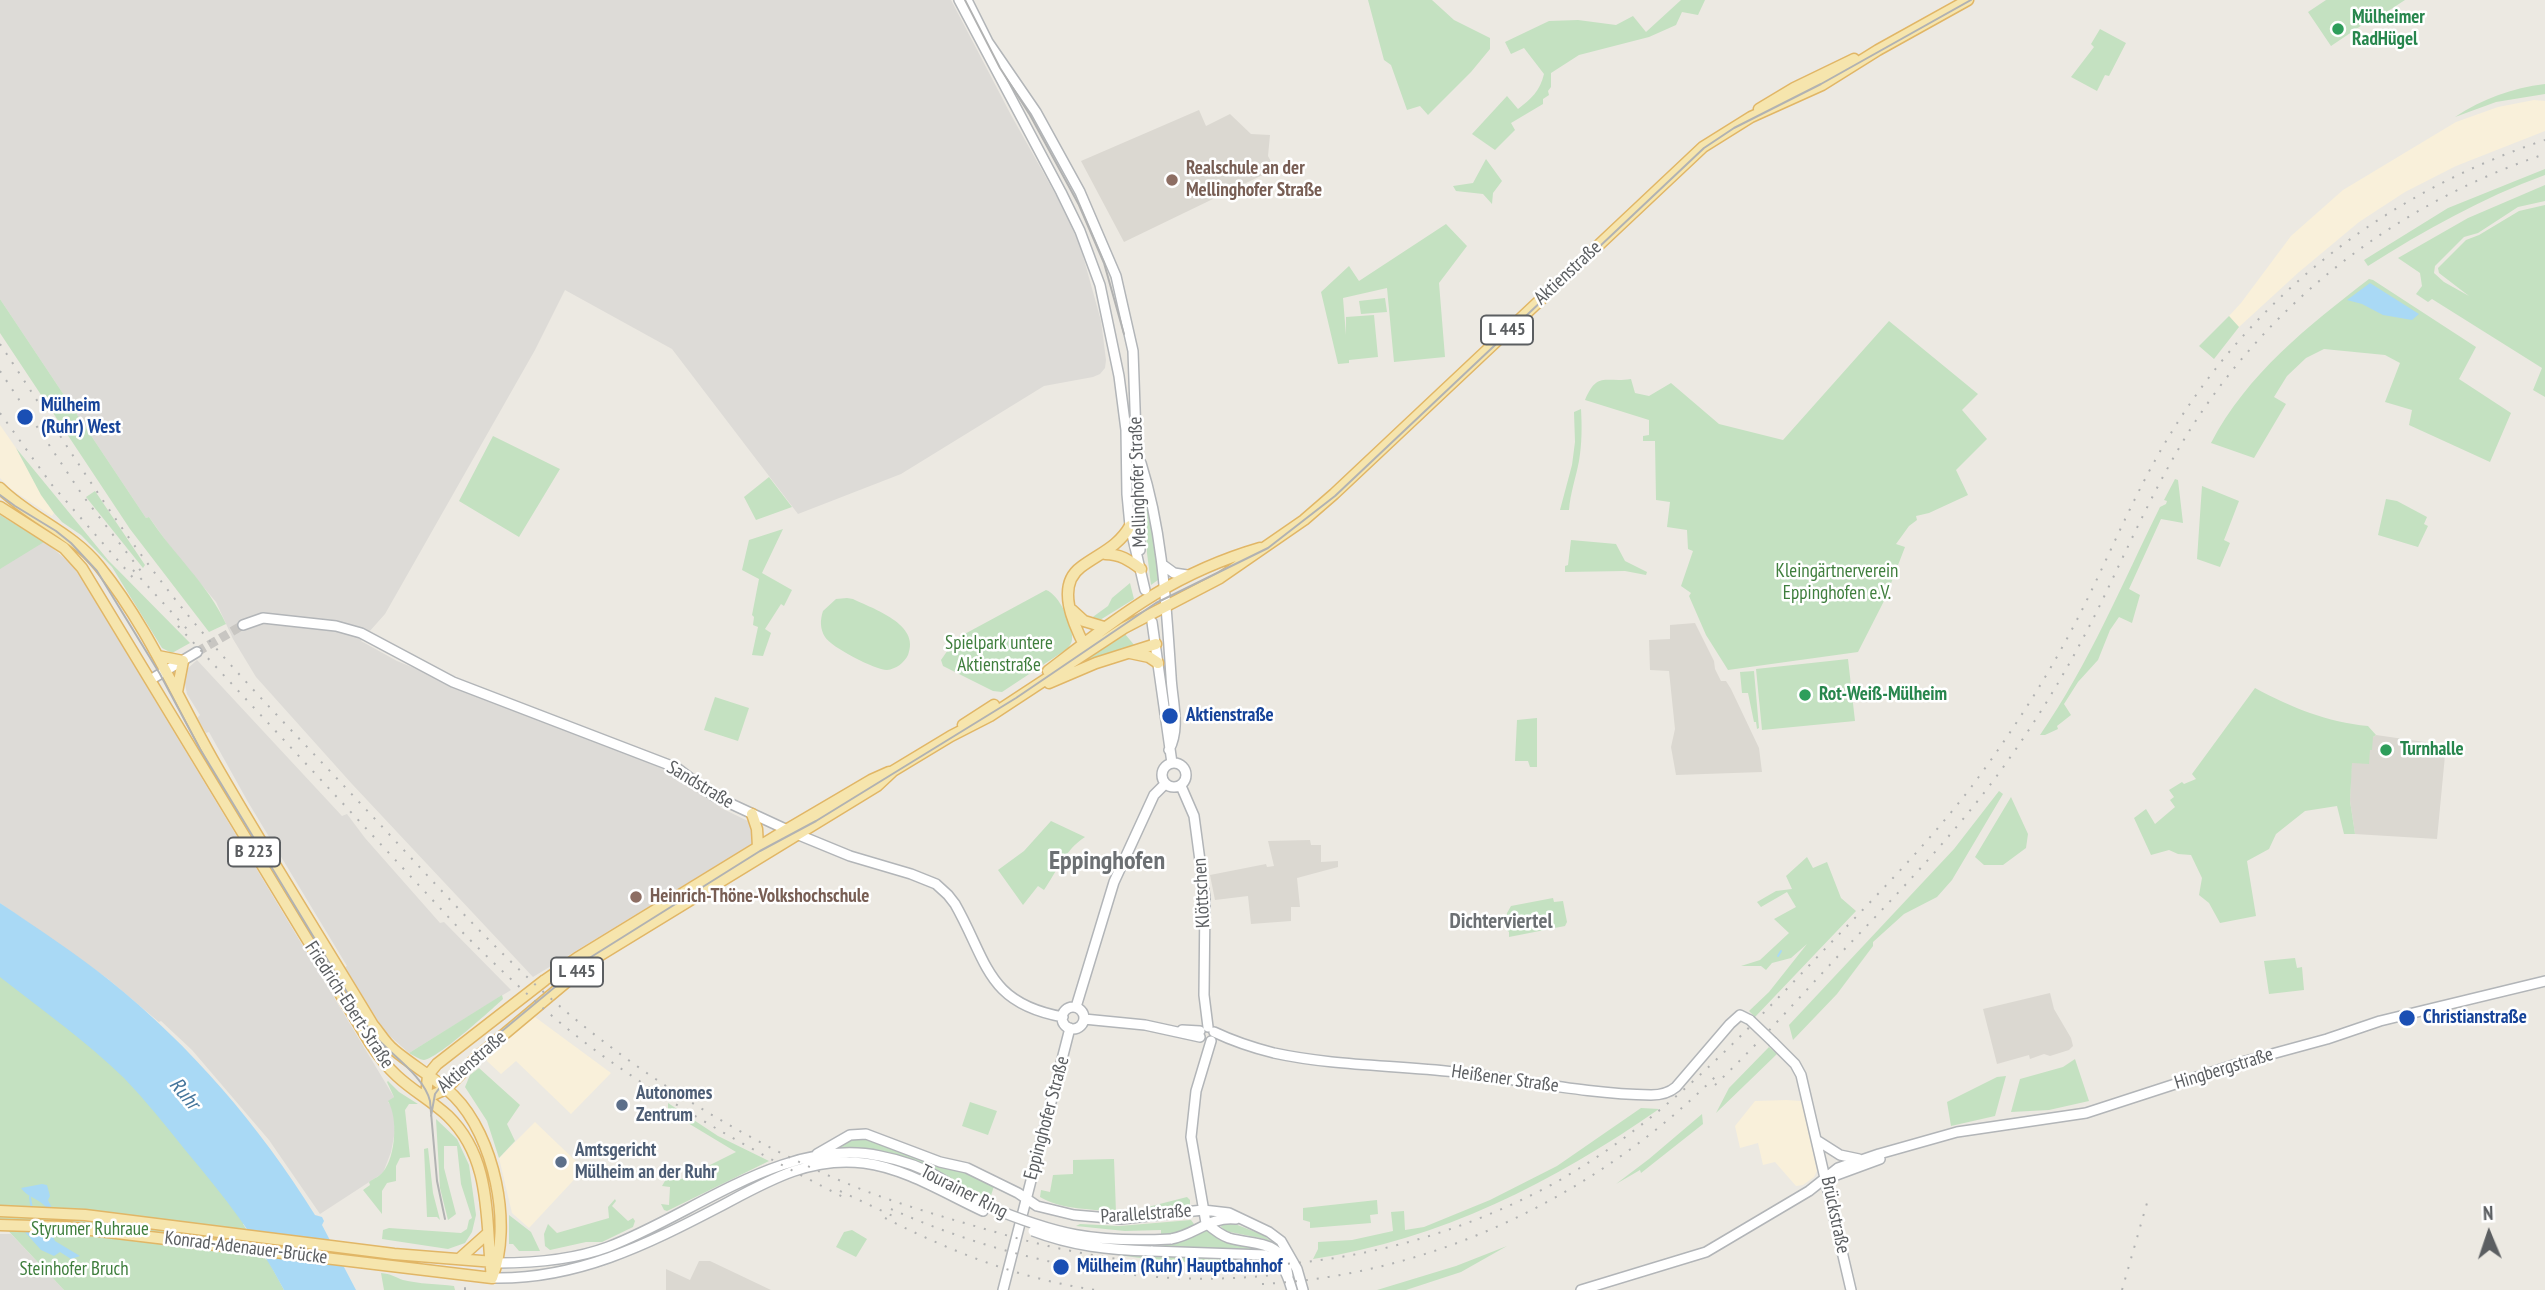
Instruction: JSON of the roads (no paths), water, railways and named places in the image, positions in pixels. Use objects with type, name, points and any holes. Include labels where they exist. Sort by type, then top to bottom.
[{"type":"main road","name":"Mellinghofer Straße","points":[[958,0],[1080,231],[1105,305],[1126,430],[1130,526],[1141,569]]},
{"type":"main road","name":"Mellinghofer Straße","points":[[967,0],[988,42],[1038,115],[1097,228],[1123,298],[1135,378],[1141,569]]},
{"type":"main road","name":"Aktienstraße","points":[[951,736],[965,723],[1086,648],[1220,578],[1304,520],[1334,495],[1692,156],[1717,136],[1794,88],[1867,52],[1878,50],[1969,0]]},
{"type":"main road","points":[[1002,83],[1013,79]]},
{"type":"main road","points":[[1118,373],[1135,378]]},
{"type":"main road","points":[[1138,452],[1163,565],[1176,726],[1175,739],[1169,750]]},
{"type":"main road","name":"Friedrich-Ebert-Straße","points":[[0,488],[66,534],[90,555],[109,579],[158,656],[225,781],[373,1025],[394,1050],[446,1089],[470,1117],[495,1177],[502,1222],[492,1278]]},
{"type":"main road","name":"Friedrich-Ebert-Straße","points":[[0,507],[50,538],[75,558],[104,601],[370,1043],[396,1075],[450,1118],[466,1139],[482,1179],[494,1262]]},
{"type":"main road","points":[[1086,648],[1071,609],[1068,590],[1073,574],[1120,542],[1130,526]]},
{"type":"main road","name":"Aktienstraße","points":[[893,771],[877,786],[594,959],[477,1057],[446,1089],[426,1098],[428,1075],[470,1038],[577,958],[870,780],[893,771],[1032,689],[1086,648],[1104,627],[1165,586],[1210,564],[1264,547]]},
{"type":"main road","points":[[1104,554],[1116,554],[1141,569],[1145,590]]},
{"type":"main road","points":[[1163,565],[1174,573],[1187,575]]},
{"type":"main road","points":[[1071,609],[1091,625],[1104,627]]},
{"type":"main road","name":"Sandstraße","points":[[243,625],[262,618],[335,626],[361,633],[453,682],[673,766],[714,796],[786,830],[850,856],[936,884],[955,904],[990,977],[1004,992],[1026,1007],[1063,1017]]},
{"type":"main road","points":[[1152,622],[1172,763]]},
{"type":"main road","points":[[1032,689],[1156,644]]},
{"type":"main road","points":[[150,680],[197,652]]},
{"type":"main road","points":[[1130,653],[1149,657],[1158,663]]},
{"type":"main road","points":[[158,656],[183,661]]},
{"type":"main road","points":[[177,693],[183,661]]},
{"type":"main road","points":[[1172,763],[1179,764],[1186,772],[1181,786],[1174,788],[1165,784],[1161,777],[1162,771],[1172,763]]},
{"type":"main road","points":[[1076,1007],[1114,882],[1154,795],[1165,784]]},
{"type":"main road","name":"Klöttschen","points":[[1181,786],[1192,812],[1199,844],[1205,898],[1206,1035],[1204,1062],[1194,1102],[1191,1137],[1206,1223]]},
{"type":"main road","points":[[751,814],[757,829],[758,847]]},
{"type":"main road","name":"Hingbergstraße","points":[[1581,1290],[1706,1252],[1826,1179],[1838,1168],[1860,1160],[1957,1132],[2085,1113],[2246,1060],[2314,1043],[2379,1021],[2545,981]]},
{"type":"main road","points":[[1076,1007],[1080,1009],[1084,1019],[1082,1025],[1070,1028],[1066,1026],[1063,1017],[1065,1011],[1076,1007]]},
{"type":"main road","name":"Heißener Straße","points":[[1084,1019],[1177,1030],[1280,1054],[1345,1063],[1451,1071],[1572,1088],[1652,1095],[1667,1093],[1676,1087],[1740,1015]]},
{"type":"main road","name":"Brückstraße","points":[[1740,1015],[1750,1020],[1799,1069],[1818,1140],[1851,1290]]},
{"type":"main road","name":"Eppinghofer Straße","points":[[1003,1290],[1070,1028]]},
{"type":"main road","points":[[470,1038],[477,1057]]},
{"type":"main road","name":"Parallelstraße","points":[[817,1154],[850,1135],[866,1134],[940,1162],[967,1168],[1018,1193],[1037,1206],[1074,1216],[1103,1219],[1144,1217],[1203,1209]]},
{"type":"main road","name":"Brückstraße","points":[[1818,1140],[1840,1155],[1860,1160]]},
{"type":"main road","name":"Hingbergstraße","points":[[1826,1179],[1901,1149]]},
{"type":"main road","name":"Tourainer Ring","points":[[394,1254],[494,1262],[553,1261],[607,1248],[769,1169],[817,1154],[852,1152],[900,1161],[931,1173],[984,1208],[1039,1227],[1077,1236],[1114,1240],[1171,1239],[1182,1237],[1206,1223],[1230,1218],[1245,1220]]},
{"type":"main road","name":"Tourainer Ring","points":[[492,1278],[533,1277],[587,1266],[674,1229],[774,1177],[804,1166],[842,1162],[875,1165],[1066,1242],[1114,1250],[1265,1255],[1277,1260],[1288,1276]]},
{"type":"main road","points":[[1203,1209],[1229,1213],[1269,1231],[1282,1241],[1297,1269],[1303,1290]]},
{"type":"main road","name":"Konrad-Adenauer-Brücke","points":[[0,1211],[85,1215],[394,1254]]},
{"type":"main road","points":[[1206,1223],[1223,1236],[1258,1242],[1277,1251],[1283,1257],[1292,1290]]},
{"type":"main road","name":"Konrad-Adenauer-Brücke","points":[[0,1225],[66,1227],[492,1278]]},
{"type":"main road","points":[[458,1259],[488,1233]]},
{"type":"water","points":[[2370,283],[2419,314],[2412,320],[2383,315],[2347,300]]},
{"type":"water","name":"Ruhr","points":[[0,903],[69,950],[139,1005],[222,1088],[271,1150],[315,1215],[322,1217],[322,1225],[356,1290],[284,1290],[263,1253],[227,1201],[132,1087],[79,1038],[0,977]]},
{"type":"water","points":[[47,1185],[50,1196],[48,1200],[62,1228],[44,1205],[21,1188]]},
{"type":"water","points":[[30,1228],[49,1229],[55,1241],[80,1256],[71,1259],[60,1252],[54,1256],[41,1250],[24,1231]]},
{"type":"waterway","points":[[1778,956],[1781,951]]},
{"type":"waterway","points":[[30,1197],[32,1210]]},
{"type":"tunnel","points":[[197,652],[243,625]]},
{"type":"tram line","points":[[965,0],[1000,68],[1030,115],[1079,205],[1104,263],[1124,334]]},
{"type":"tram line","points":[[431,1116],[435,1094],[449,1075],[591,957],[760,851],[816,821],[1016,698],[1156,603],[1268,548],[1335,496],[1704,148],[1734,128],[1821,84],[1971,0]]},
{"type":"tram line","points":[[0,495],[56,531],[97,571],[160,674],[200,749],[371,1032],[421,1082],[430,1101],[437,1181],[445,1219]]},
{"type":"railway","points":[[0,344],[142,556],[234,669],[503,954],[562,1008],[644,1071],[688,1100],[779,1152],[871,1193],[936,1215],[1072,1251],[1142,1262],[1213,1266],[1282,1264],[1351,1255],[1419,1239],[1486,1216],[1551,1185],[1590,1162],[1627,1136],[1696,1079],[1881,891],[1972,786],[2057,657],[2165,443],[2199,390],[2238,342],[2281,297],[2327,257],[2377,221],[2430,189],[2486,162],[2545,140]]},
{"type":"railway","points":[[1715,1085],[1910,880],[1998,774],[2041,712],[2072,658],[2179,448],[2212,398],[2249,351],[2290,307],[2335,268],[2383,233],[2435,202],[2489,176],[2545,154]]},
{"type":"railway","points":[[0,371],[83,496],[144,575]]},
{"type":"railway","points":[[0,413],[52,485],[135,580]]},
{"type":"railway","points":[[133,570],[187,629]]},
{"type":"railway","points":[[178,626],[466,936],[549,1013],[603,1056],[662,1096],[847,1199]]},
{"type":"railway","points":[[1262,1284],[1326,1277],[1389,1264],[1450,1245],[1510,1221],[1567,1191],[1621,1156],[1672,1117],[1719,1073]]},
{"type":"railway","points":[[840,1191],[897,1218]]},
{"type":"railway","points":[[2122,1290],[2149,1196]]},
{"type":"railway","points":[[891,1209],[983,1244],[1078,1267],[1175,1278],[1273,1275]]},
{"type":"railway","points":[[885,1218],[987,1263],[1040,1279],[1096,1290]]},
{"type":"place","name":"Mülheimer RadHügel","points":[[2338,29]]},
{"type":"place","name":"Realschule an der Mellinghofer Straße","points":[[1172,180]]},
{"type":"place","name":"Mülheim (Ruhr) West","points":[[25,417]]},
{"type":"place","name":"Rot-Weiß-Mülheim","points":[[1805,695]]},
{"type":"place","name":"Aktienstraße","points":[[1170,716]]},
{"type":"place","name":"Turnhalle","points":[[2386,750]]},
{"type":"place","name":"Heinrich-Thöne-Volkshochschule","points":[[636,897]]},
{"type":"place","name":"Christianstraße","points":[[2407,1018]]},
{"type":"place","name":"Autonomes Zentrum","points":[[622,1105]]},
{"type":"place","name":"Amtsgericht Mülheim an der Ruhr","points":[[561,1162]]},
{"type":"place","name":"Mülheim (Ruhr) Hauptbahnhof","points":[[1061,1267]]},
{"type":"district","name":"Eppinghofen","points":[[1107,862]]},
{"type":"district","name":"Dichterviertel","points":[[1501,922]]},
{"type":"park label","name":"Kleingärtnerverein Eppinghofen e.V.","points":[[1837,583]]},
{"type":"park label","name":"Spielpark untere Aktienstraße","points":[[999,655]]},
{"type":"park label","name":"Styrumer Ruhraue","points":[[90,1230]]},
{"type":"park label","name":"Steinhofer Bruch","points":[[74,1270]]}]
